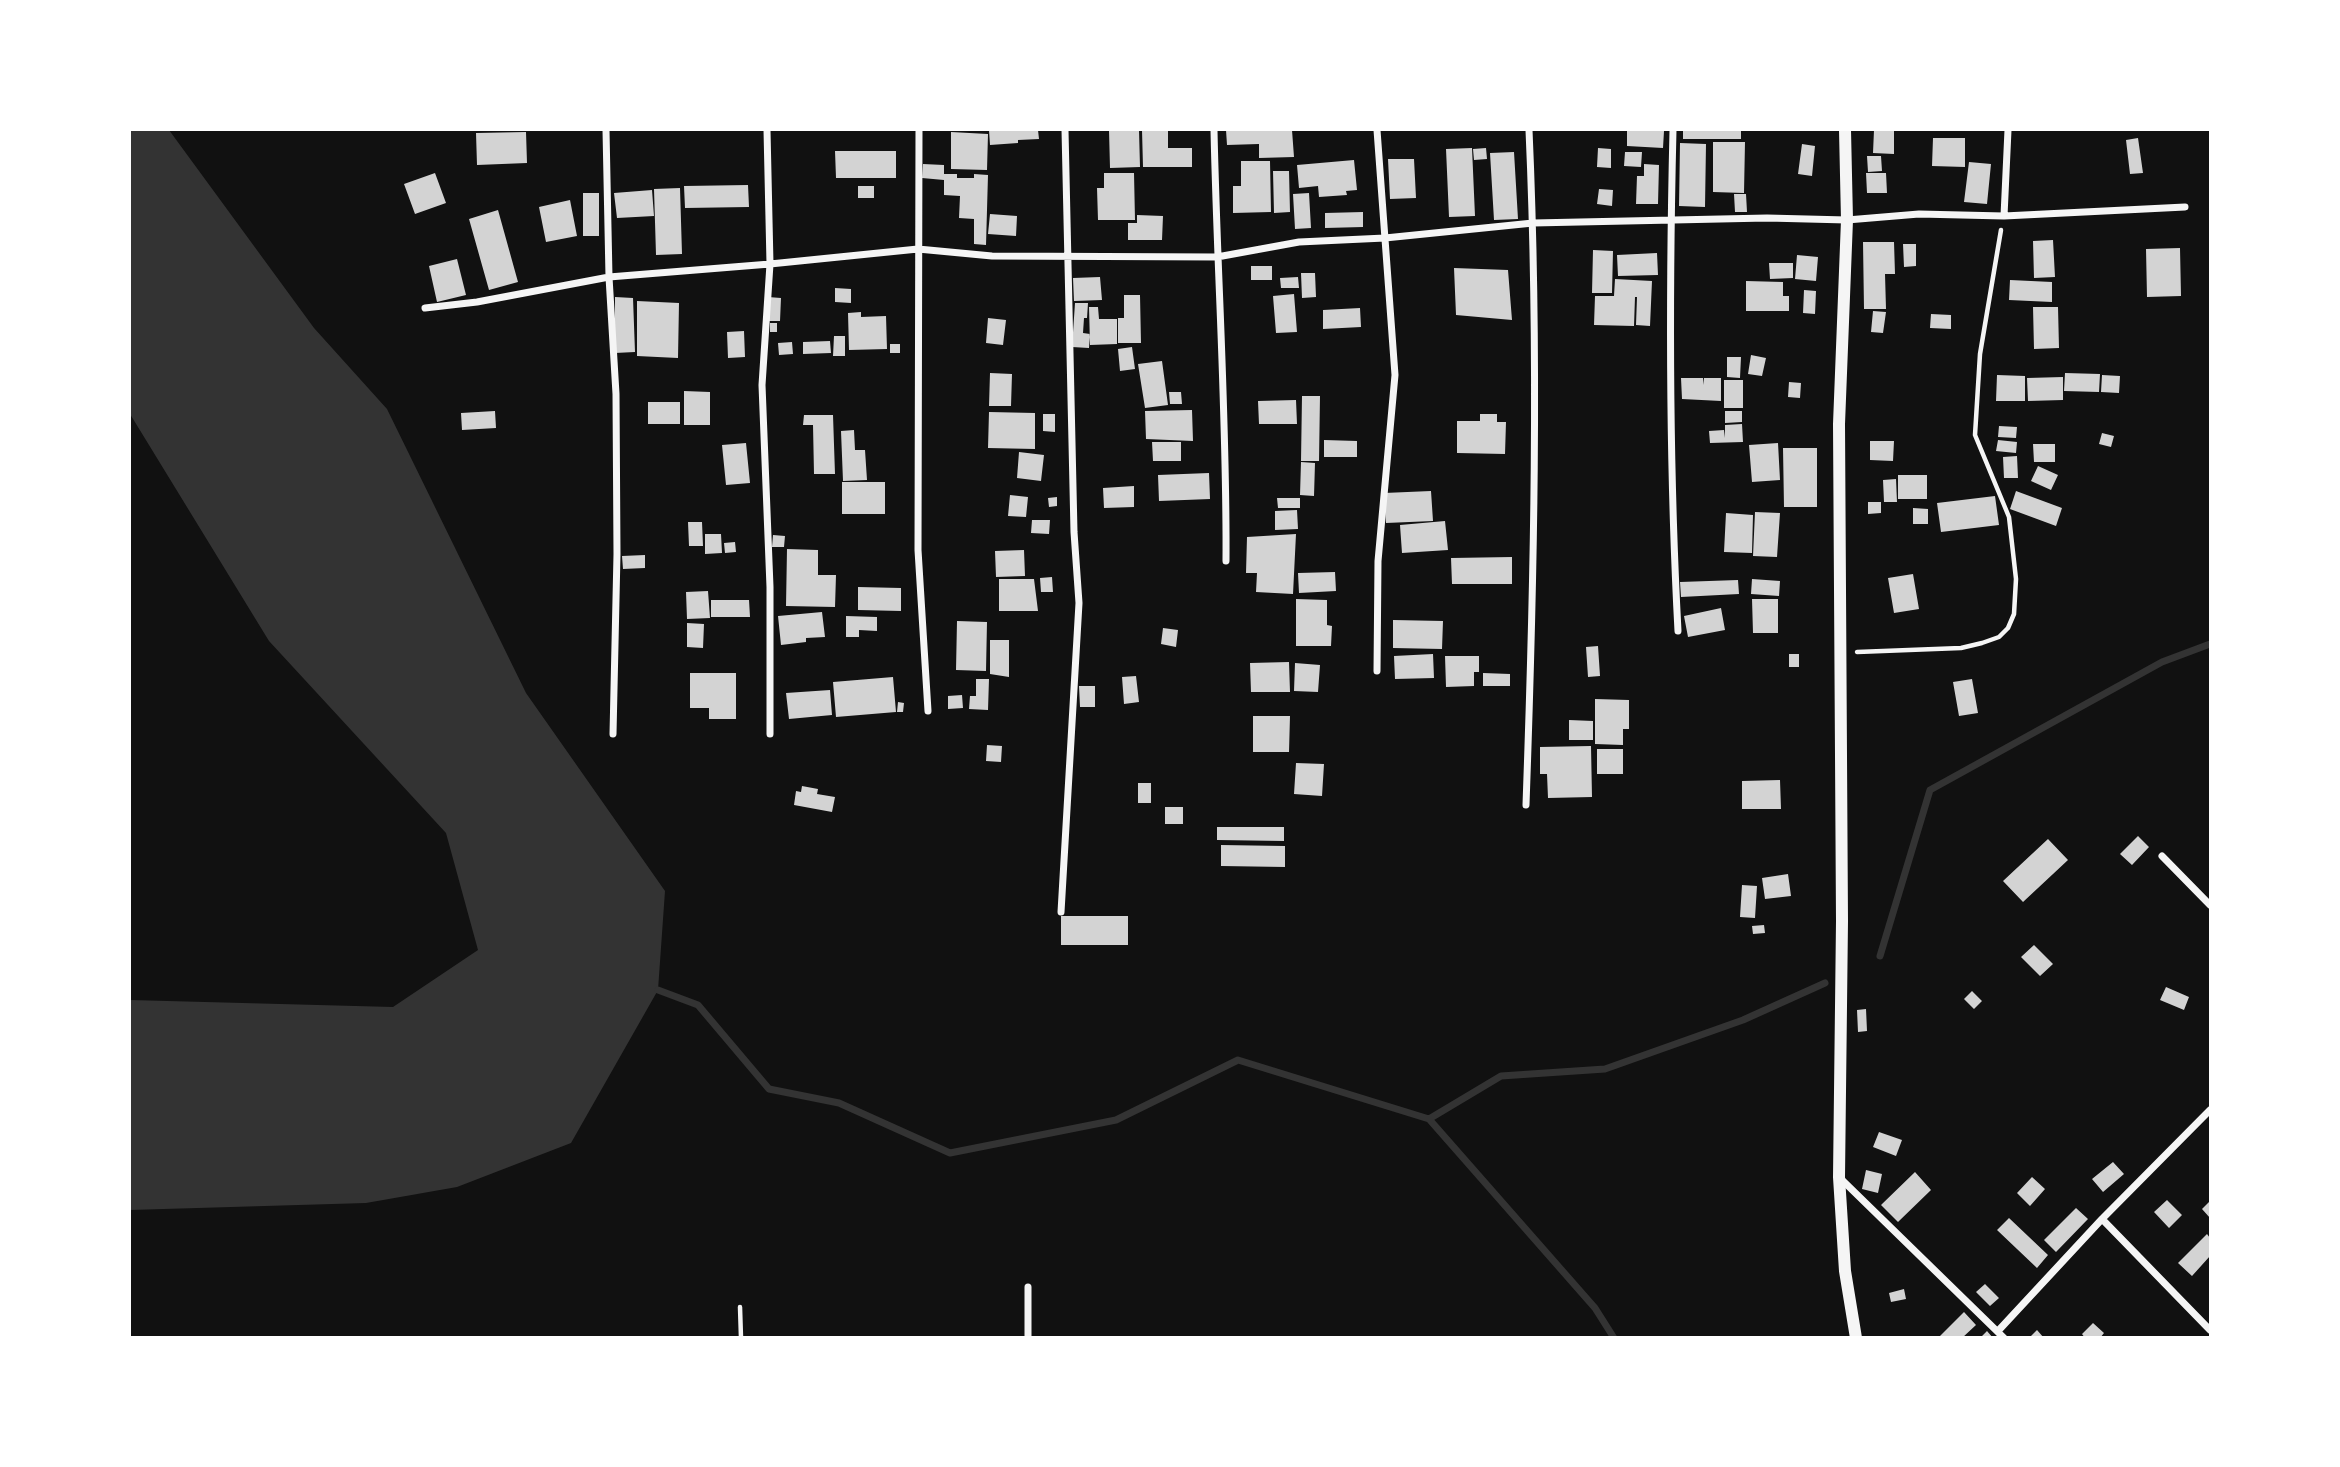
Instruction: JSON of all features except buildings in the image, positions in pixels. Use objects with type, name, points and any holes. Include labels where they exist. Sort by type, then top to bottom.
[{"type":"street","points":[[606,130],[609,277],[617,407],[613,734]]},
{"type":"street","points":[[767,130],[770,264],[762,386],[770,587],[770,734]]},
{"type":"street","points":[[919,130],[918,550],[928,711]]},
{"type":"street","points":[[1061,912],[1079,603],[1074,518],[1065,130]]},
{"type":"street","points":[[1214,130],[1227,473],[1226,561]]},
{"type":"street","points":[[1377,130],[1395,375],[1378,561],[1377,670]]},
{"type":"street","points":[[1526,805],[1534,584],[1533,223],[1529,130]]},
{"type":"street","points":[[1673,130],[1672,526],[1678,631]]},
{"type":"street","points":[[1845,130],[1847,220],[1839,424],[1842,653],[1839,1177],[1844,1271],[1856,1338]]},
{"type":"street","points":[[2004,216],[2008,130]]},
{"type":"street","points":[[425,308],[477,302],[609,277],[918,249],[992,256],[1217,257],[1299,242],[1385,238],[1533,223],[1767,218],[1847,220],[1919,214],[2004,216],[2185,206]]},
{"type":"street","points":[[2162,856],[2210,905]]},
{"type":"street","points":[[1839,1177],[2001,1334],[2102,1219],[2210,1110]]},
{"type":"street","points":[[2102,1219],[2210,1330]]},
{"type":"street","points":[[1028,1287],[1028,1338]]},
{"type":"path","points":[[1842,653],[1961,648],[1999,637],[2008,628],[2014,614],[2016,579],[2009,517],[1975,435],[1980,354],[2004,216]]},
{"type":"path","points":[[740,1307],[741,1338]]},
{"type":"shaded area","points":[[130,130],[169,130],[314,328],[387,409],[526,693],[665,891],[658,990],[571,1143],[457,1187],[366,1203],[130,1210],[130,1000],[393,1007],[478,950],[446,833],[269,641],[130,414]]},
{"type":"waterway","points":[[1880,956],[1930,790],[2162,662],[2210,644]]},
{"type":"waterway","points":[[1429,1119],[1501,1076],[1605,1069],[1743,1020],[1825,983]]},
{"type":"waterway","points":[[658,990],[698,1005],[769,1089],[839,1103],[950,1153],[1116,1120],[1238,1060],[1429,1119],[1595,1308],[1614,1338]]}]
